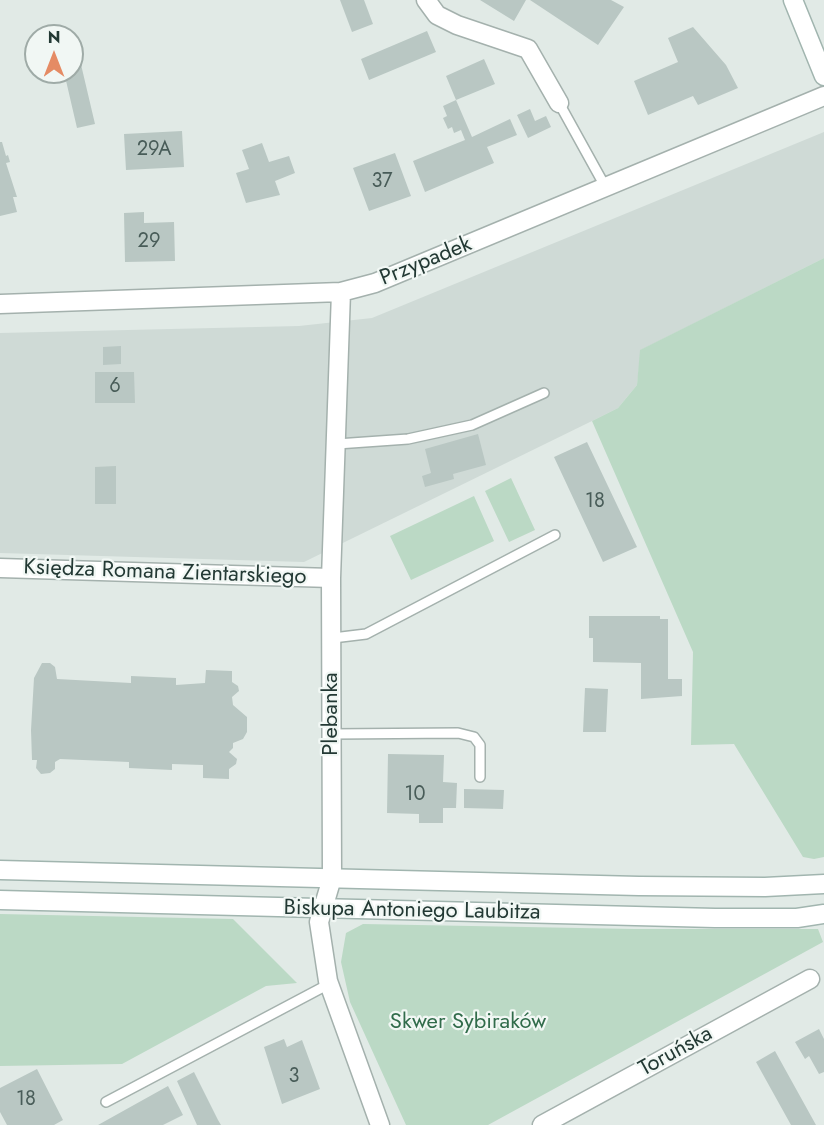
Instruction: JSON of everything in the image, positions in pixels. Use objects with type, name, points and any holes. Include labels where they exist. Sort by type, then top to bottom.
[{"type":"street","points":[[426,0],[437,15],[457,25],[528,49],[559,103]]},
{"type":"street","points":[[793,0],[824,76]]},
{"type":"street","name":"Przypadek","points":[[0,304],[341,292],[375,284],[824,96]]},
{"type":"street","name":"Plebanka","points":[[341,292],[331,578],[332,878],[319,922],[329,984],[380,1125]]},
{"type":"street","name":"Księdza Romana Zientarskiego","points":[[0,568],[331,578]]},
{"type":"street","name":"Biskupa Antoniego Laubitza","points":[[0,870],[639,886],[786,887],[824,884]]},
{"type":"street","name":"Biskupa Antoniego Laubitza","points":[[0,900],[322,910],[715,918],[797,918],[824,914]]},
{"type":"street","name":"Toruńska","points":[[542,1125],[810,979]]},
{"type":"lane","points":[[559,103],[606,188]]},
{"type":"lane","points":[[337,444],[408,439],[472,424],[544,393]]},
{"type":"lane","points":[[333,638],[366,634],[555,534]]},
{"type":"lane","points":[[333,734],[458,733],[474,737],[480,745],[480,777]]},
{"type":"lane","points":[[106,1102],[329,984]]},
{"type":"shaded area","points":[[824,132],[824,258],[641,350],[637,385],[618,408],[304,562],[0,553],[0,333],[299,326],[372,318]]},
{"type":"green space","points":[[824,258],[824,857],[814,859],[803,857],[734,744],[691,745],[693,652],[592,421],[618,408],[637,385],[640,350]]},
{"type":"green space","points":[[511,478],[535,530],[509,542],[485,491]]},
{"type":"green space","points":[[474,496],[494,541],[411,580],[390,536]]},
{"type":"green space","points":[[0,914],[233,919],[297,983],[266,986],[122,1064],[0,1066]]},
{"type":"green space","name":"Skwer Sybiraków","points":[[363,924],[634,929],[818,929],[823,942],[488,1125],[406,1125],[350,1002],[341,962],[346,933]]},
{"type":"building","points":[[340,0],[364,0],[373,24],[352,32]]},
{"type":"building","points":[[480,0],[526,0],[514,21]]},
{"type":"building","points":[[530,0],[611,0],[624,7],[598,45]]},
{"type":"building","points":[[693,27],[726,65],[738,88],[698,105],[693,96],[648,115],[634,81],[678,62],[668,38]]},
{"type":"building","points":[[427,31],[436,52],[369,80],[361,59]]},
{"type":"building","points":[[484,59],[495,84],[456,100],[446,76]]},
{"type":"building","points":[[84,77],[95,124],[77,128],[67,84],[84,84]]},
{"type":"building","points":[[456,100],[472,137],[510,119],[517,135],[487,147],[494,163],[425,192],[413,161],[465,140],[461,130],[454,133],[452,127],[448,129],[443,118],[447,116],[443,106]]},
{"type":"building","points":[[530,109],[535,121],[546,116],[551,127],[528,138],[517,115]]},
{"type":"building","points":[[182,131],[184,167],[126,170],[124,134]]},
{"type":"building","points":[[0,142],[10,162],[6,163],[17,197],[13,197],[17,212],[0,216]]},
{"type":"building","points":[[262,143],[269,162],[289,156],[295,173],[275,181],[280,195],[246,203],[236,173],[249,169],[242,150]]},
{"type":"building","points":[[395,153],[411,196],[369,211],[353,168]]},
{"type":"building","points":[[144,212],[144,223],[174,222],[175,261],[125,262],[124,213]]},
{"type":"building","points":[[121,346],[121,364],[103,365],[103,347]]},
{"type":"building","points":[[95,372],[134,372],[135,403],[95,403]]},
{"type":"building","points":[[478,434],[486,465],[453,474],[454,479],[425,487],[422,476],[431,473],[425,449]]},
{"type":"building","points":[[587,442],[637,547],[603,562],[554,457]]},
{"type":"building","points":[[116,466],[116,504],[95,504],[95,467]]},
{"type":"building","points":[[589,616],[660,616],[660,619],[668,619],[668,679],[682,679],[682,696],[641,699],[641,663],[593,662],[593,638],[589,638]]},
{"type":"building","points":[[42,663],[50,663],[55,667],[57,679],[131,683],[131,676],[176,678],[176,685],[205,683],[206,670],[232,671],[232,682],[238,686],[239,691],[232,697],[233,705],[247,717],[247,732],[243,739],[233,743],[233,748],[229,752],[237,759],[236,764],[229,769],[229,779],[203,778],[203,765],[172,764],[172,770],[129,768],[129,762],[60,759],[55,762],[55,769],[50,773],[41,774],[36,768],[37,760],[32,760],[31,730],[34,678]]},
{"type":"building","points":[[585,688],[608,689],[606,732],[583,732]]},
{"type":"building","points":[[388,754],[444,755],[443,782],[457,783],[456,808],[443,808],[443,823],[419,823],[419,814],[387,813]]},
{"type":"building","points":[[464,789],[504,790],[503,809],[464,808]]},
{"type":"building","points":[[819,1029],[824,1039],[824,1072],[819,1074],[809,1056],[805,1059],[795,1042]]},
{"type":"building","points":[[284,1039],[287,1047],[302,1040],[320,1089],[282,1104],[264,1047]]},
{"type":"building","points":[[775,1051],[816,1125],[791,1125],[756,1062]]},
{"type":"building","points":[[37,1069],[63,1120],[54,1125],[7,1125],[0,1112],[0,1088]]},
{"type":"building","points":[[194,1072],[221,1125],[197,1125],[177,1081]]},
{"type":"building","points":[[168,1086],[183,1115],[163,1125],[98,1125]]}]
